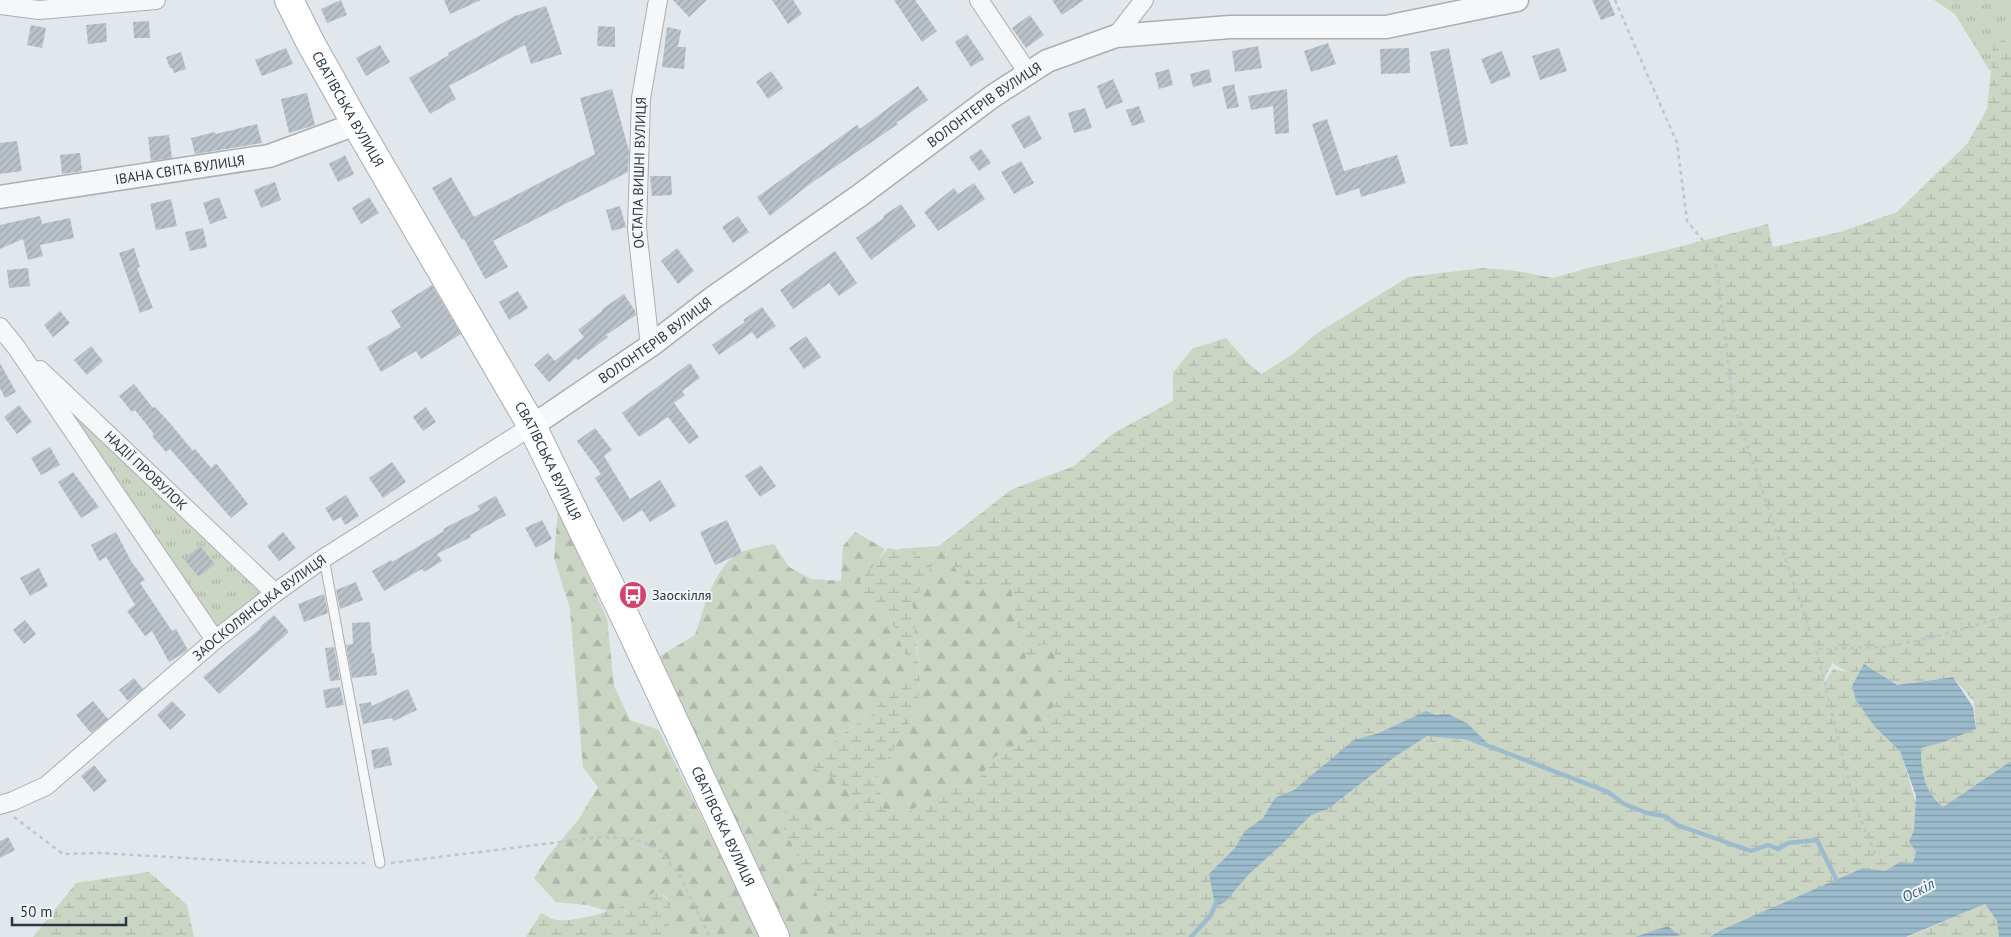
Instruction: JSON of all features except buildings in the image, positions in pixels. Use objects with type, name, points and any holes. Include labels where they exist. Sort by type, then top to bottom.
[{"type":"main road","name":"СВАТІВСЬКА ВУЛИЦЯ","points":[[290,0],[310,42],[356,124],[532,426],[627,621],[775,937]]},
{"type":"street","points":[[0,5],[39,10],[156,0]]},
{"type":"street","name":"ОСТАПА ВИШНІ ВУЛИЦЯ","points":[[650,346],[637,229],[641,98],[658,0]]},
{"type":"street","points":[[979,0],[1028,73]]},
{"type":"street","points":[[1116,36],[1144,0]]},
{"type":"street","name":"ВОЛОНТЕРІВ ВУЛИЦЯ","points":[[532,426],[650,346],[714,297],[859,196],[993,96],[1047,61],[1116,36],[1230,27],[1386,27],[1517,0]]},
{"type":"street","name":"ІВАНА СВІТА ВУЛИЦЯ","points":[[0,197],[269,156],[356,124]]},
{"type":"street","name":"НАДІЇ ПРОВУЛОК","points":[[0,327],[16,347],[215,640]]},
{"type":"street","name":"НАДІЇ ПРОВУЛОК","points":[[16,347],[275,593]]},
{"type":"street","name":"ЗАОСКОЛЯНСЬКА ВУЛИЦЯ","points":[[0,805],[46,786],[215,640],[324,558],[532,426]]},
{"type":"lane","points":[[324,558],[380,863]]},
{"type":"path","points":[[1615,0],[1677,143],[1687,221],[1715,255],[1733,403],[1816,649],[1854,802],[1875,854]]},
{"type":"path","points":[[1816,649],[1885,647],[1934,637],[2011,614]]},
{"type":"green space","points":[[1934,0],[2011,0],[2011,68],[1989,70],[1955,14]]},
{"type":"green space","points":[[1995,33],[2011,46],[2011,761],[1943,807],[1932,795],[1925,780],[1921,748],[1944,742],[1976,729],[1974,702],[1953,677],[1897,685],[1864,664],[1875,727],[1900,750],[1916,803],[1914,830],[1909,842],[1916,852],[1913,863],[1719,931],[1710,937],[838,937],[777,815],[792,808],[838,831],[861,819],[857,799],[835,779],[815,769],[817,756],[850,728],[873,714],[889,689],[914,678],[887,612],[862,602],[860,581],[888,548],[913,553],[932,564],[926,583],[912,600],[920,681],[917,710],[878,775],[883,809],[906,813],[952,787],[973,786],[995,757],[1033,737],[1062,693],[1053,646],[1042,644],[1028,665],[1018,628],[1011,585],[979,589],[961,576],[939,546],[1011,490],[1074,466],[1114,433],[1173,401],[1173,373],[1192,349],[1226,338],[1248,363],[1261,374],[1293,354],[1316,334],[1408,277],[1483,268],[1517,271],[1553,278],[1768,224],[1773,247],[1840,232],[1897,212],[1967,144],[1987,109]],"holes":[[[1832,663],[1848,672],[1833,669],[1820,689]]]},
{"type":"green space","points":[[16,347],[275,593],[215,640]]},
{"type":"green space","points":[[558,510],[607,618],[614,686],[630,720],[659,730],[760,937],[671,937],[668,920],[668,899],[658,891],[637,902],[608,911],[587,905],[556,902],[534,878],[548,856],[579,819],[598,787],[583,767],[570,609],[554,558]]},
{"type":"green space","points":[[855,532],[885,549],[874,566],[860,581],[887,612],[914,678],[889,689],[873,714],[850,728],[835,779],[857,799],[861,819],[838,937],[781,937],[659,681],[660,656],[695,635],[713,585],[724,567],[735,556],[751,549],[774,544],[789,567],[811,579],[841,581],[843,546]]},
{"type":"green space","points":[[939,546],[961,576],[1011,585],[1018,628],[1028,664],[1042,644],[1090,622],[1062,693],[1033,737],[995,757],[973,786],[952,787],[906,813],[883,809],[878,775],[917,710],[920,681],[917,644],[898,549]]},
{"type":"green space","points":[[149,872],[187,905],[194,937],[33,937],[76,883]]},
{"type":"green space","points":[[658,891],[671,903],[668,920],[671,937],[526,937],[541,913],[556,920],[579,919],[623,906]]},
{"type":"green space","points":[[1985,904],[1997,921],[1999,937],[1908,937]]},
{"type":"water","name":"Оскіл","points":[[1864,664],[1897,685],[1953,677],[1973,707],[1976,729],[1944,742],[1921,748],[1925,781],[1932,795],[1943,807],[2011,761],[2011,937],[1999,937],[1997,921],[1985,904],[1906,937],[1710,937],[1719,931],[1863,868],[1885,871],[1900,862],[1913,863],[1916,852],[1909,842],[1914,830],[1916,796],[1900,751],[1875,727],[1856,700],[1852,686]]},
{"type":"water","points":[[1426,711],[1436,715],[1448,714],[1467,723],[1491,747],[1473,740],[1427,736],[1396,756],[1328,809],[1311,815],[1249,874],[1225,902],[1215,906],[1209,874],[1235,848],[1245,831],[1263,818],[1275,798],[1294,790],[1354,740],[1379,733]]},
{"type":"water","points":[[1668,926],[1680,936],[1635,937]]},
{"type":"waterway","points":[[1468,738],[1608,792],[1624,804],[1647,813],[1665,816],[1677,825],[1751,851],[1768,845],[1778,849],[1788,843],[1817,840],[1836,879]]},
{"type":"waterway","points":[[1191,937],[1211,915],[1216,903]]},
{"type":"place","name":"Заоскілля","points":[[633,595]]}]
